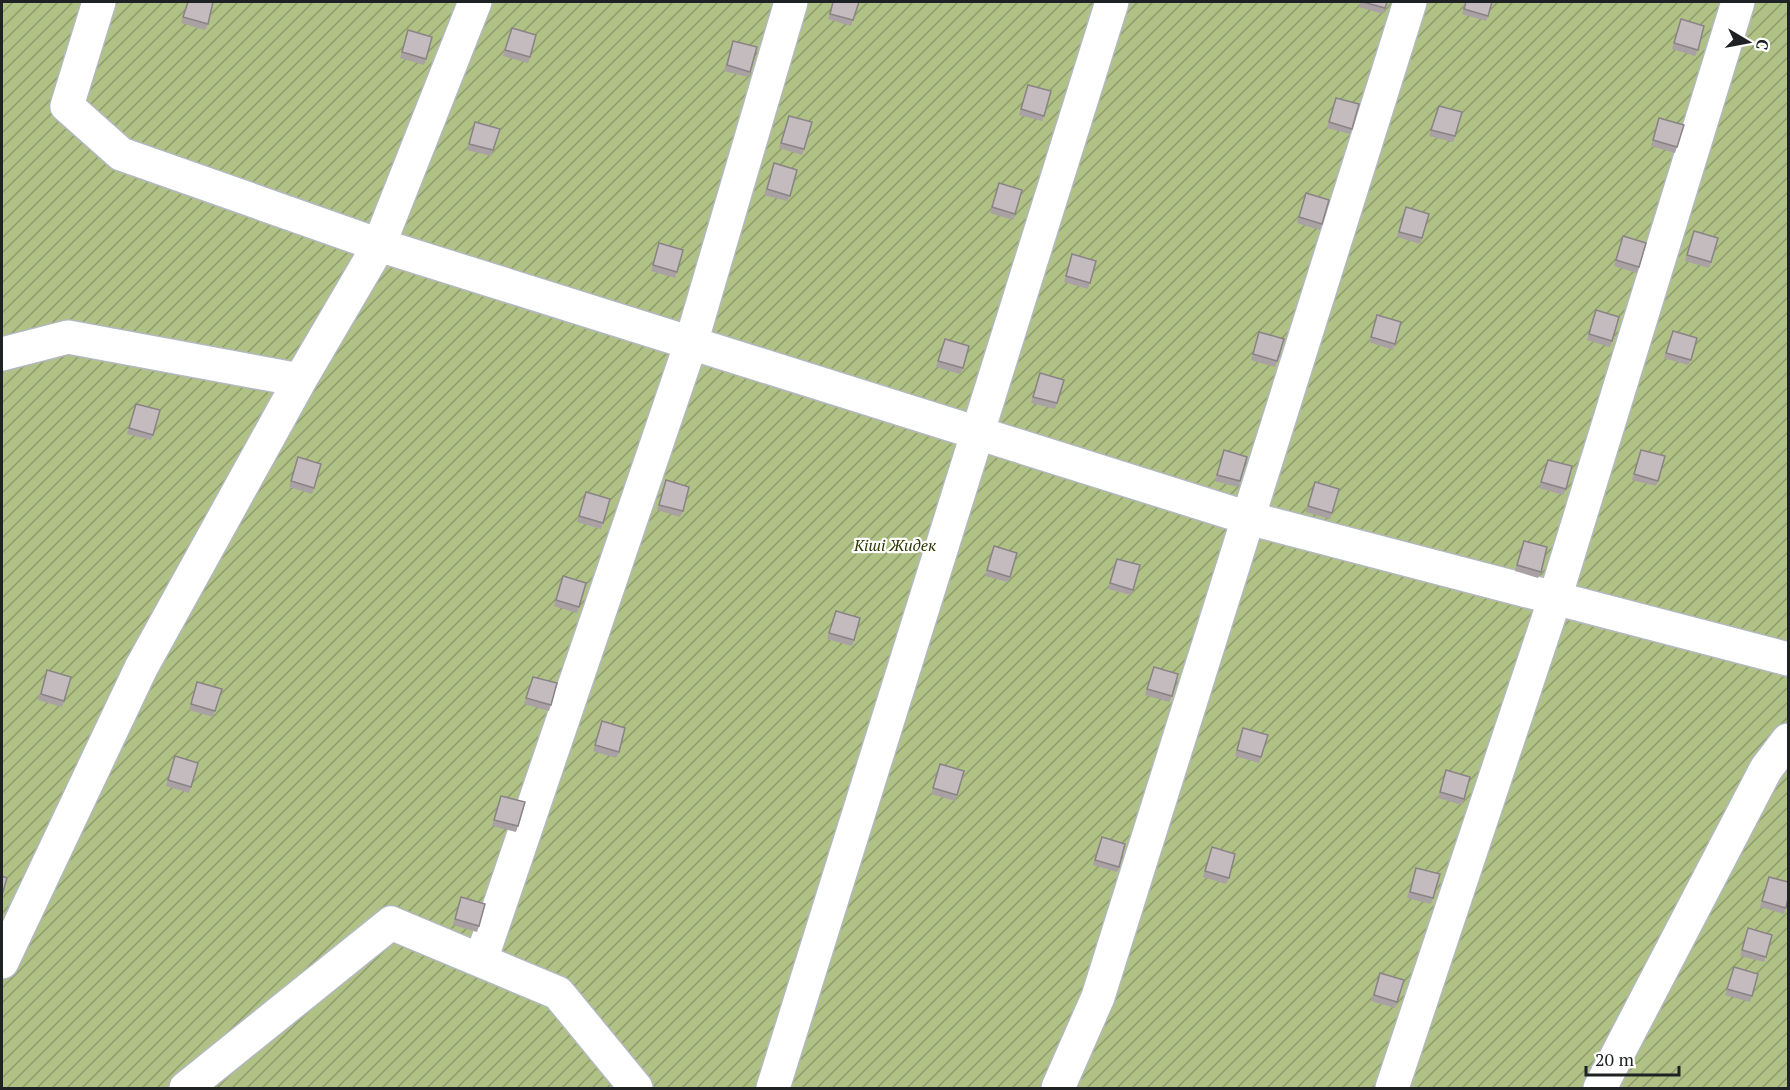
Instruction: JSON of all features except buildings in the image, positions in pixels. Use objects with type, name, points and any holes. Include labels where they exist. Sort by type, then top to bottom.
[{"type":"street","points":[[99,2],[67,106],[121,154],[379,244],[1248,518],[1788,659]]},
{"type":"street","points":[[2,962],[141,668],[300,380],[379,244],[475,2]]},
{"type":"street","points":[[481,960],[691,342],[791,2]]},
{"type":"street","points":[[773,1089],[1112,2]]},
{"type":"street","points":[[1058,1089],[1098,997],[1410,2]]},
{"type":"street","points":[[1392,1089],[1555,598],[1738,2]]},
{"type":"street","points":[[2,354],[68,336],[300,380]]},
{"type":"street","points":[[1600,1089],[1766,769],[1788,740]]},
{"type":"street","points":[[186,1089],[391,922],[558,993],[636,1089]]},
{"type":"green space","name":"Кіші Жидек","points":[[2,2],[1788,2],[1788,1088],[2,1088]]}]
